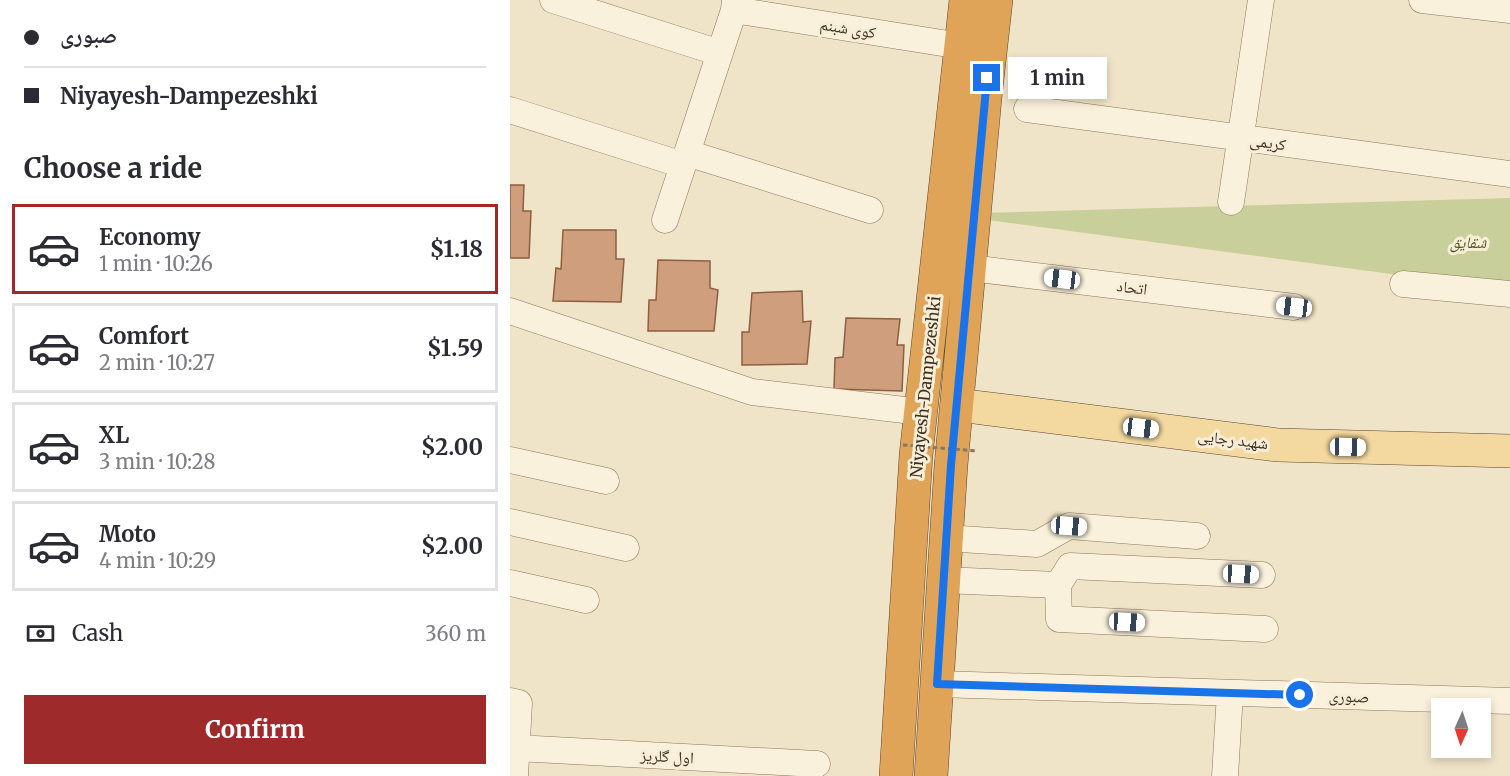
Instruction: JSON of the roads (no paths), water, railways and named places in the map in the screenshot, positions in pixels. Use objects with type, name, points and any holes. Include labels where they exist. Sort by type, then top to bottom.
[{"type":"highway","name":"Niyayesh-Dampezeshki","points":[[896,776],[916,455],[966,0]]},
{"type":"highway","name":"Niyayesh-Dampezeshki","points":[[931,776],[946,538],[996,0]]},
{"type":"main road","name":"شهید رجایی","points":[[958,405],[1278,445],[1510,451]]},
{"type":"street","points":[[553,0],[720,52]]},
{"type":"street","points":[[1231,202],[1261,0]]},
{"type":"street","points":[[1422,0],[1510,10]]},
{"type":"street","points":[[665,220],[735,5]]},
{"type":"street","name":"کوی شبنم","points":[[735,5],[961,46]]},
{"type":"street","name":"کریمی","points":[[1027,109],[1510,174]]},
{"type":"street","points":[[510,110],[870,210]]},
{"type":"street","name":"اتحاد","points":[[970,268],[1294,307]]},
{"type":"street","points":[[1404,284],[1510,294]]},
{"type":"street","points":[[510,311],[752,392],[921,412]]},
{"type":"street","points":[[510,460],[606,481]]},
{"type":"street","points":[[510,522],[626,548]]},
{"type":"street","points":[[946,538],[1037,544],[1069,526],[1197,536]]},
{"type":"street","points":[[1262,575],[1070,566],[1058,585],[1059,619],[1265,629]]},
{"type":"street","points":[[944,580],[1058,585]]},
{"type":"street","points":[[510,583],[586,600]]},
{"type":"street","name":"صبوری","points":[[937,684],[1510,701]]},
{"type":"street","points":[[1225,776],[1230,693]]},
{"type":"street","points":[[510,701],[519,703],[515,776]]},
{"type":"street","name":"اول گلریز","points":[[516,748],[817,764]]},
{"type":"park label","name":"شقایق","points":[[1468,242]]}]
